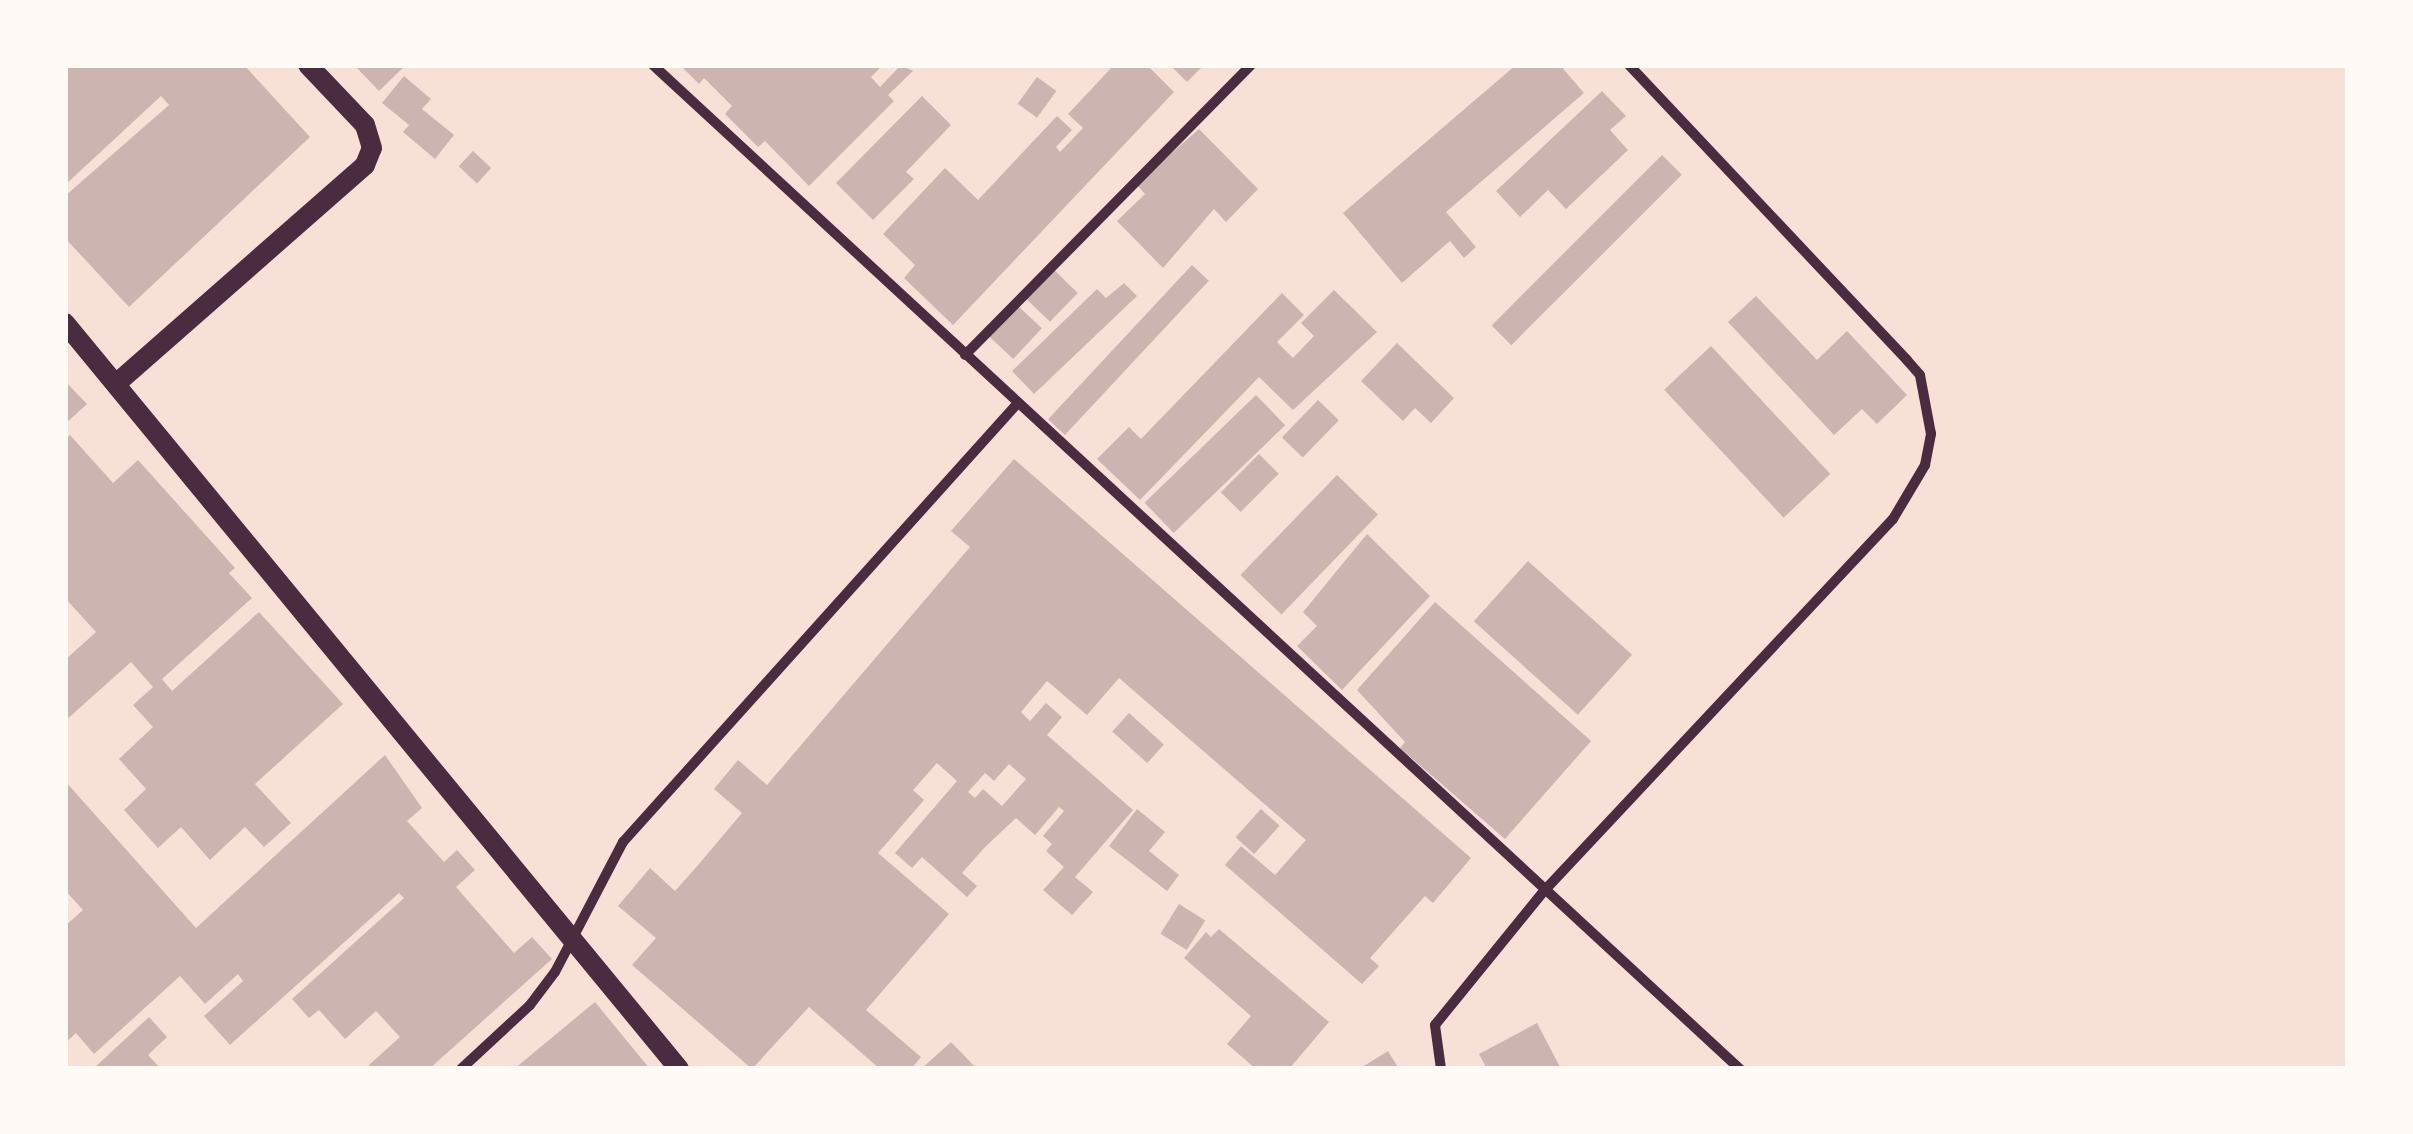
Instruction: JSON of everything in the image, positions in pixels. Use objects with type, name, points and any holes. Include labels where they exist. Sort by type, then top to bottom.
[{"type":"main road","points":[[117,384],[357,177],[372,148],[365,125],[308,65]]},
{"type":"main road","points":[[65,323],[679,1069]]},
{"type":"street","points":[[653,65],[1740,1069]]},
{"type":"street","points":[[964,355],[1251,65]]},
{"type":"street","points":[[1442,1069],[1435,1025],[1544,891],[1892,519],[1925,465],[1931,434],[1920,376],[1907,360],[1629,65]]},
{"type":"street","points":[[461,1069],[530,1005],[573,940],[623,842],[1016,404]]},
{"type":"building","points":[[65,65],[244,65],[310,137],[129,307],[65,238],[65,196],[169,105],[161,96],[65,185]]},
{"type":"building","points":[[354,65],[406,65],[379,91]]},
{"type":"building","points":[[680,65],[883,65],[871,77],[880,87],[901,65],[913,71],[888,95],[894,101],[809,186],[765,141],[758,147],[725,114],[732,106],[704,78],[699,84]]},
{"type":"building","points":[[1114,65],[1147,65],[1174,92],[953,325],[904,278],[915,265],[883,234],[945,168],[978,200],[1057,116],[1072,130],[1056,147],[1060,152],[1083,128],[1068,114]]},
{"type":"building","points":[[1170,65],[1204,65],[1187,82]]},
{"type":"building","points":[[1516,65],[1560,65],[1584,93],[1446,212],[1476,247],[1464,258],[1450,241],[1402,283],[1343,213]]},
{"type":"building","points":[[404,76],[431,99],[422,109],[454,135],[435,159],[403,132],[409,125],[382,103]]},
{"type":"building","points":[[1037,77],[1056,91],[1037,118],[1018,104]]},
{"type":"building","points":[[1602,91],[1626,116],[1610,130],[1628,150],[1566,209],[1548,190],[1520,217],[1496,191]]},
{"type":"building","points":[[922,96],[951,125],[906,172],[914,179],[873,220],[836,183]]},
{"type":"building","points":[[1199,129],[1258,189],[1226,222],[1214,209],[1163,268],[1117,221],[1145,194],[1136,184]]},
{"type":"building","points":[[473,151],[491,168],[477,183],[459,166]]},
{"type":"building","points":[[1662,155],[1682,175],[1511,345],[1492,325]]},
{"type":"building","points":[[1192,265],[1209,281],[1065,435],[1048,419]]},
{"type":"building","points":[[1054,270],[1078,293],[1050,322],[1026,299]]},
{"type":"building","points":[[1124,283],[1137,296],[1034,394],[1012,371],[1097,289],[1106,298]]},
{"type":"building","points":[[1334,290],[1377,332],[1293,410],[1259,377],[1140,500],[1097,459],[1129,427],[1141,439],[1282,293],[1304,315],[1277,342],[1293,358],[1314,336],[1301,323]]},
{"type":"building","points":[[1756,296],[1817,360],[1847,331],[1907,395],[1877,424],[1862,409],[1834,435],[1728,322]]},
{"type":"building","points":[[1017,305],[1042,328],[1013,359],[988,336]]},
{"type":"building","points":[[1397,343],[1454,398],[1431,423],[1415,408],[1403,421],[1361,381]]},
{"type":"building","points":[[1711,346],[1830,474],[1784,518],[1664,390]]},
{"type":"building","points":[[65,381],[87,404],[65,424]]},
{"type":"building","points":[[1256,395],[1285,425],[1174,533],[1145,503]]},
{"type":"building","points":[[1318,400],[1339,420],[1303,458],[1282,437]]},
{"type":"building","points":[[70,435],[113,483],[138,460],[235,568],[229,573],[252,598],[162,679],[172,691],[259,612],[343,704],[255,784],[291,823],[264,847],[245,827],[210,860],[181,827],[158,848],[124,810],[146,789],[119,759],[153,727],[133,705],[153,687],[131,662],[65,721],[65,660],[96,632],[65,598],[65,440]]},
{"type":"building","points":[[1259,454],[1279,474],[1241,512],[1221,492]]},
{"type":"building","points":[[1014,459],[1471,858],[1433,903],[1425,896],[1370,958],[1379,966],[1362,984],[1225,865],[1241,846],[1275,875],[1306,840],[1119,678],[1087,715],[1047,681],[1021,712],[1030,721],[1046,703],[1062,717],[1047,735],[1133,810],[1075,877],[1093,892],[1072,915],[1043,890],[1064,867],[1046,851],[1052,844],[1043,836],[1064,811],[1059,807],[1035,835],[1016,818],[985,847],[962,873],[977,886],[967,897],[922,857],[912,868],[895,853],[957,781],[937,763],[913,790],[924,800],[878,853],[949,914],[866,1010],[921,1057],[911,1069],[880,1069],[809,1007],[752,1069],[632,965],[656,938],[618,906],[650,868],[675,891],[699,864],[742,813],[714,789],[738,760],[767,785],[970,547],[951,531]],"holes":[[[1009,764],[1026,779],[1002,806],[983,789],[975,798],[968,792],[985,773],[994,781]]]},
{"type":"building","points":[[1337,475],[1378,515],[1281,615],[1240,575]]},
{"type":"building","points":[[1367,534],[1430,596],[1342,690],[1297,646],[1317,626],[1303,612]]},
{"type":"building","points":[[1528,561],[1632,655],[1578,715],[1474,621]]},
{"type":"building","points":[[1435,602],[1591,741],[1505,839],[1400,748],[1405,742],[1357,690]]},
{"type":"building","points":[[1129,713],[1164,744],[1147,763],[1112,732]]},
{"type":"building","points":[[385,755],[422,808],[407,821],[444,862],[457,850],[475,870],[456,887],[514,953],[532,937],[552,959],[429,1069],[373,1069],[369,1065],[400,1037],[376,1011],[345,1039],[319,1010],[309,1018],[292,999],[404,898],[399,893],[230,1045],[204,1016],[243,981],[238,974],[205,1004],[180,976],[94,1054],[76,1033],[65,1043],[65,926],[83,910],[65,890],[65,781],[196,928]]},
{"type":"building","points":[[1137,809],[1165,832],[1149,851],[1179,875],[1167,891],[1109,846]]},
{"type":"building","points":[[1261,809],[1280,826],[1254,854],[1236,837]]},
{"type":"building","points":[[1179,904],[1205,920],[1187,950],[1160,934]]},
{"type":"building","points":[[1219,929],[1329,1022],[1289,1069],[1256,1069],[1227,1044],[1251,1016],[1184,958],[1206,932],[1211,937]]},
{"type":"building","points":[[595,1002],[650,1069],[514,1069]]},
{"type":"building","points":[[149,1017],[167,1037],[148,1055],[161,1069],[93,1069]]},
{"type":"building","points":[[1537,1023],[1561,1069],[1487,1069],[1479,1054]]},
{"type":"building","points":[[951,1042],[977,1069],[921,1069]]},
{"type":"building","points":[[1388,1051],[1399,1069],[1359,1069]]}]
